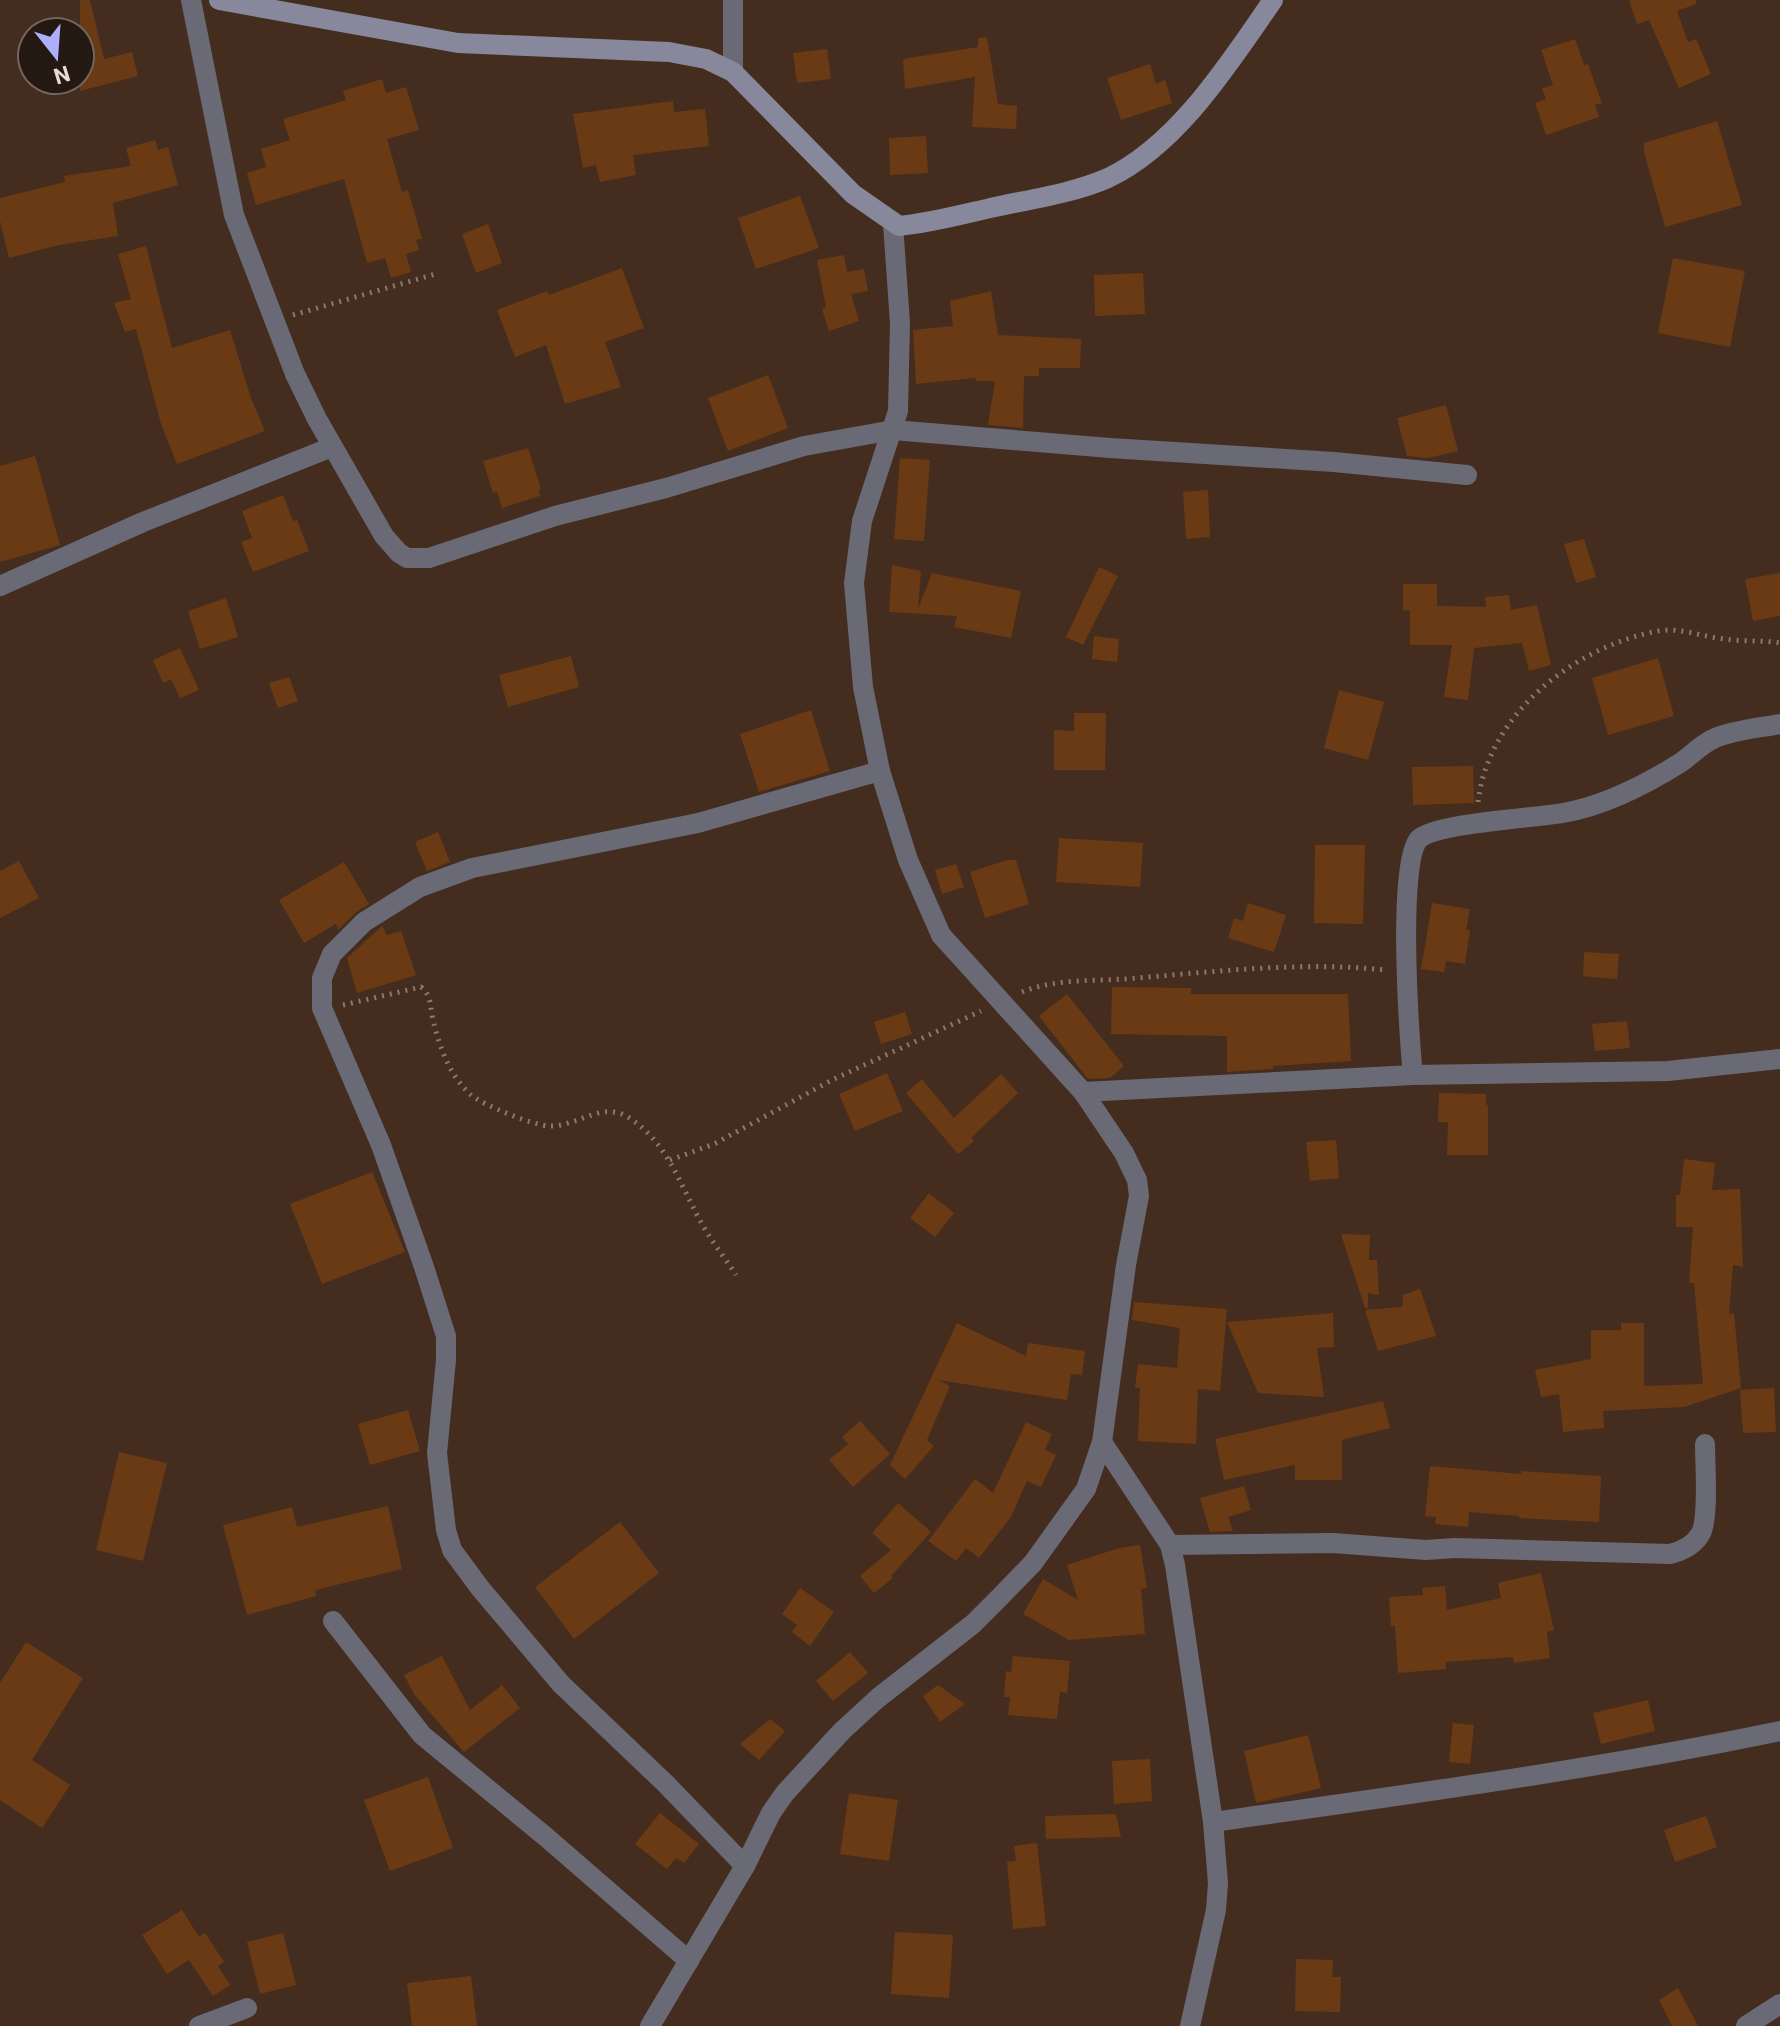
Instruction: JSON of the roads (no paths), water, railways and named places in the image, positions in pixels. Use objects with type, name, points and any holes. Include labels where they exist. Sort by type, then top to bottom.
[{"type":"street","points":[[191,0],[234,215],[273,321],[300,385],[332,447],[384,536],[399,553],[412,560],[461,549],[555,516],[666,488],[804,446],[893,430],[1157,452],[1334,462],[1467,475]]},
{"type":"street","points":[[219,0],[458,43],[669,52],[706,59],[733,72],[853,194],[893,224],[906,225],[1013,203],[1109,177],[1149,151],[1174,129],[1232,60],[1273,0]]},
{"type":"street","points":[[733,0],[733,72]]},
{"type":"street","points":[[650,2026],[785,1793],[842,1731],[878,1698],[973,1624],[1033,1563],[1086,1489],[1102,1442],[1126,1265],[1139,1196],[1137,1180],[1124,1153],[1083,1092],[941,935],[908,860],[880,771],[861,674],[854,583],[862,521],[893,430],[900,393],[900,323],[893,224]]},
{"type":"street","points":[[0,586],[143,522],[332,447]]},
{"type":"street","points":[[1413,1075],[1408,1024],[1408,883],[1413,850],[1420,839],[1475,823],[1564,813],[1601,802],[1663,772],[1713,739],[1780,724]]},
{"type":"street","points":[[745,1866],[666,1784],[561,1684],[452,1550],[446,1530],[437,1453],[446,1336],[381,1145],[322,1008],[322,978],[332,954],[341,943],[376,914],[420,887],[472,868],[698,823],[880,771]]},
{"type":"street","points":[[1083,1092],[1413,1075],[1668,1071],[1780,1059]]},
{"type":"street","points":[[1102,1442],[1170,1545],[1213,1822],[1218,1883],[1216,1910],[1190,2026]]},
{"type":"street","points":[[1170,1545],[1333,1543],[1426,1550],[1469,1548],[1670,1554],[1691,1545],[1703,1529],[1705,1444]]},
{"type":"street","points":[[333,1621],[422,1735],[689,1961]]},
{"type":"street","points":[[1213,1822],[1431,1791],[1711,1746],[1780,1731]]},
{"type":"street","points":[[1746,2026],[1780,2004]]},
{"type":"street","points":[[199,2026],[247,2008]]}]
